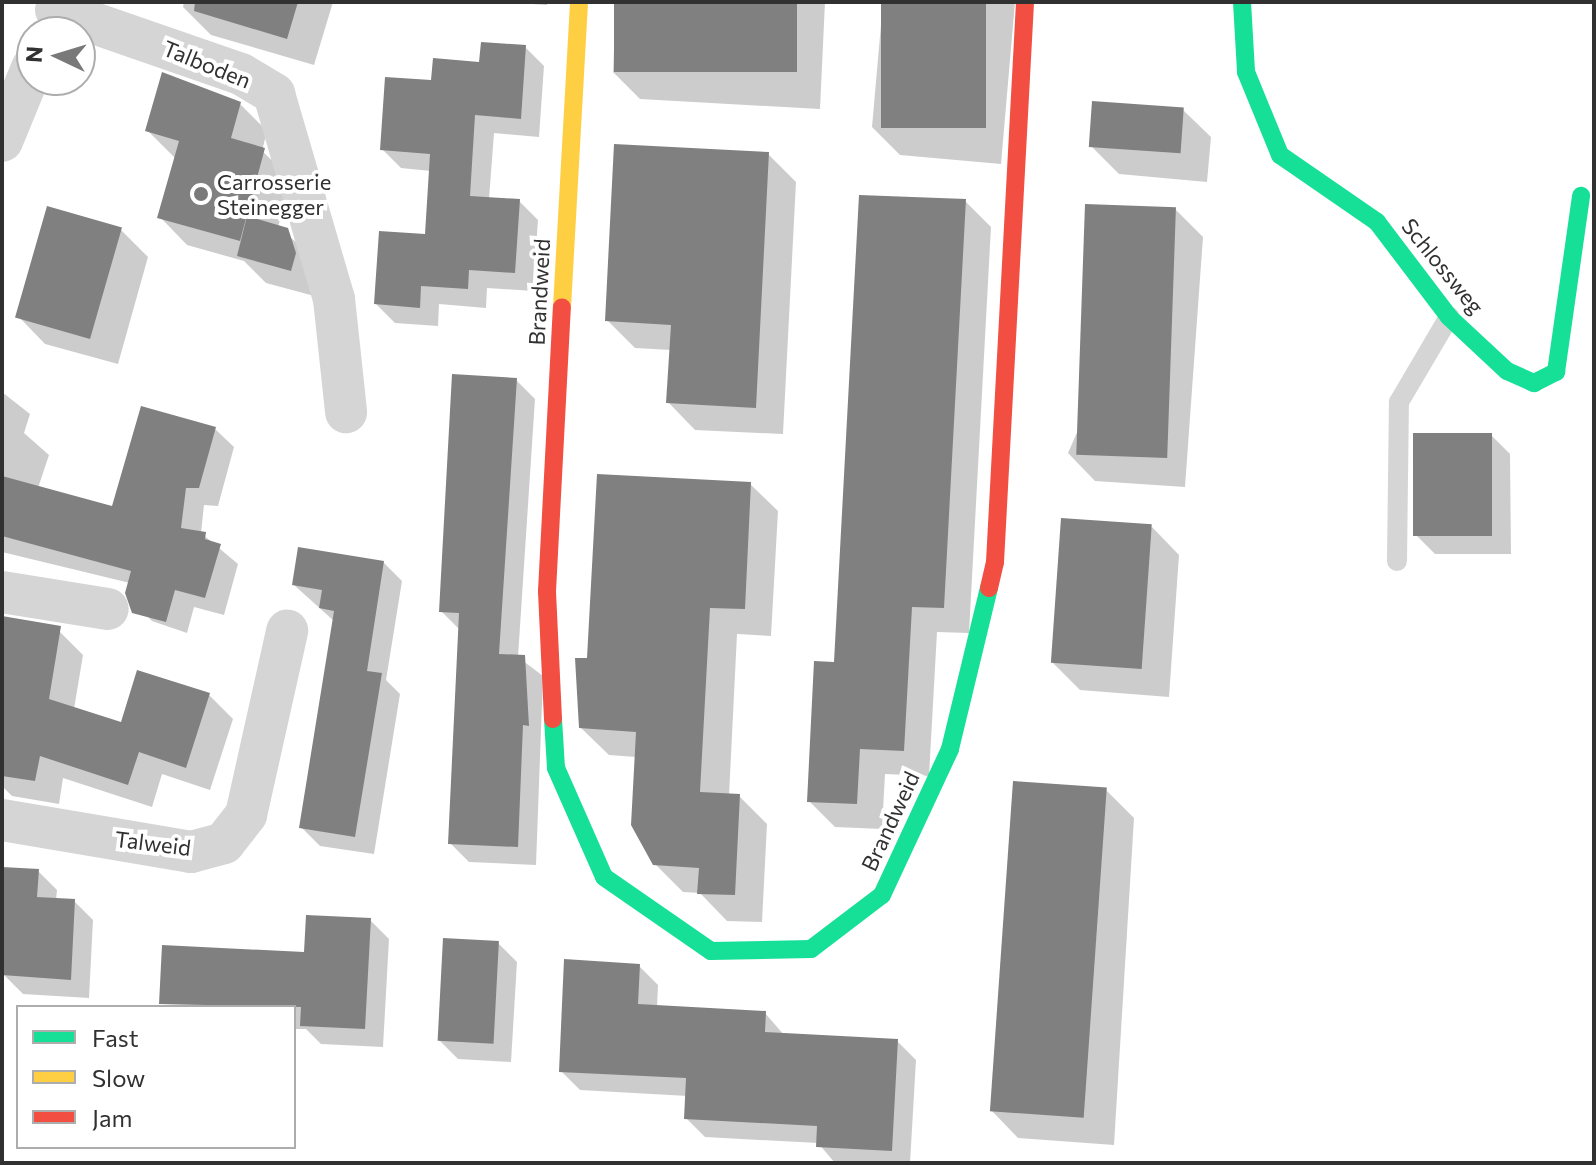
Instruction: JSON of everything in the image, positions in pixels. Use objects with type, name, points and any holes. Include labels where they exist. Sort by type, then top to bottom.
[{"type":"street","name":"Brandweid","points":[[579,2],[547,591],[556,768],[604,877],[711,951],[811,949],[882,895],[950,749],[995,562],[1025,2]]},
{"type":"street","name":"Schlossweg","points":[[1242,2],[1246,72],[1280,155],[1377,222],[1449,317],[1507,371],[1534,383],[1556,372],[1581,196]]},
{"type":"street","name":"Talboden","points":[[54,15],[241,74],[274,94],[334,299],[346,412]]},
{"type":"street","points":[[2,141],[20,96]]},
{"type":"street","points":[[2,592],[108,609]]},
{"type":"street","name":"Talweid","points":[[2,820],[191,852],[224,843],[246,815],[287,631]]},
{"type":"lane","points":[[1397,561],[1399,402],[1449,317]]},
{"type":"building","points":[[195,2],[298,2],[287,39],[194,11]]},
{"type":"building","points":[[614,2],[797,2],[797,72],[614,72]]},
{"type":"building","points":[[881,2],[986,2],[986,128],[881,128]]},
{"type":"building","points":[[481,42],[526,45],[521,119],[475,115],[470,196],[520,199],[515,273],[469,270],[468,289],[421,286],[420,308],[374,304],[379,231],[425,234],[430,154],[380,150],[385,77],[431,80],[433,58],[479,62]]},
{"type":"building","points":[[162,72],[241,102],[231,138],[265,148],[240,241],[157,218],[179,141],[145,131]]},
{"type":"building","points":[[1092,101],[1184,107],[1181,153],[1089,147]]},
{"type":"building","points":[[614,144],[769,152],[756,408],[666,403],[671,325],[605,321]]},
{"type":"building","points":[[859,195],[966,199],[944,608],[912,607],[904,751],[860,749],[857,804],[807,802],[814,661],[834,662]]},
{"type":"building","points":[[1085,204],[1176,207],[1167,458],[1076,455]]},
{"type":"building","points":[[47,206],[122,227],[90,339],[15,318]]},
{"type":"building","points":[[247,216],[288,228],[296,253],[291,271],[237,256]]},
{"type":"building","points":[[452,374],[517,378],[499,654],[525,655],[529,726],[523,725],[518,847],[448,844],[459,613],[439,612]]},
{"type":"building","points":[[141,406],[216,427],[199,488],[186,488],[181,528],[206,532],[205,539],[221,544],[205,598],[175,590],[166,622],[132,613],[125,593],[131,571],[2,536],[2,476],[112,506]]},
{"type":"building","points":[[1413,433],[1492,433],[1492,536],[1413,536]]},
{"type":"building","points":[[597,474],[751,482],[745,609],[710,608],[700,792],[740,794],[735,895],[697,894],[699,868],[653,865],[631,825],[636,732],[579,728],[575,658],[587,658]]},
{"type":"building","points":[[1061,518],[1152,524],[1142,669],[1051,663]]},
{"type":"building","points":[[298,547],[384,561],[367,671],[382,673],[355,837],[299,828],[334,611],[319,608],[322,590],[292,585]]},
{"type":"building","points":[[2,616],[61,626],[49,699],[121,722],[137,670],[210,693],[186,768],[139,752],[128,785],[40,756],[35,781],[2,776]]},
{"type":"building","points":[[1013,781],[1107,788],[1084,1118],[990,1111]]},
{"type":"building","points":[[2,867],[39,869],[37,897],[75,899],[71,980],[2,975]]},
{"type":"building","points":[[306,915],[371,918],[365,1029],[300,1026],[301,1007],[296,1005],[159,1004],[162,945],[304,952]]},
{"type":"building","points":[[443,938],[499,941],[494,1044],[438,1041]]},
{"type":"building","points":[[564,959],[640,964],[638,1004],[766,1011],[765,1032],[898,1039],[892,1151],[816,1147],[817,1126],[684,1119],[686,1078],[559,1072]]},
{"type":"traffic: fast","points":[[1242,2],[1246,72],[1280,155],[1377,222],[1449,317],[1507,371],[1534,383],[1556,372],[1581,196]]},
{"type":"traffic: fast","points":[[553,719],[556,768],[604,877],[711,951],[811,949],[882,895],[950,749],[989,588]]},
{"type":"traffic: slow","points":[[562,307],[579,2]]},
{"type":"traffic: jam","points":[[989,588],[995,562],[1025,2]]},
{"type":"traffic: jam","points":[[553,719],[547,591],[562,307]]},
{"type":"place","name":"Carrosserie Steinegger","points":[[201,194]]}]
